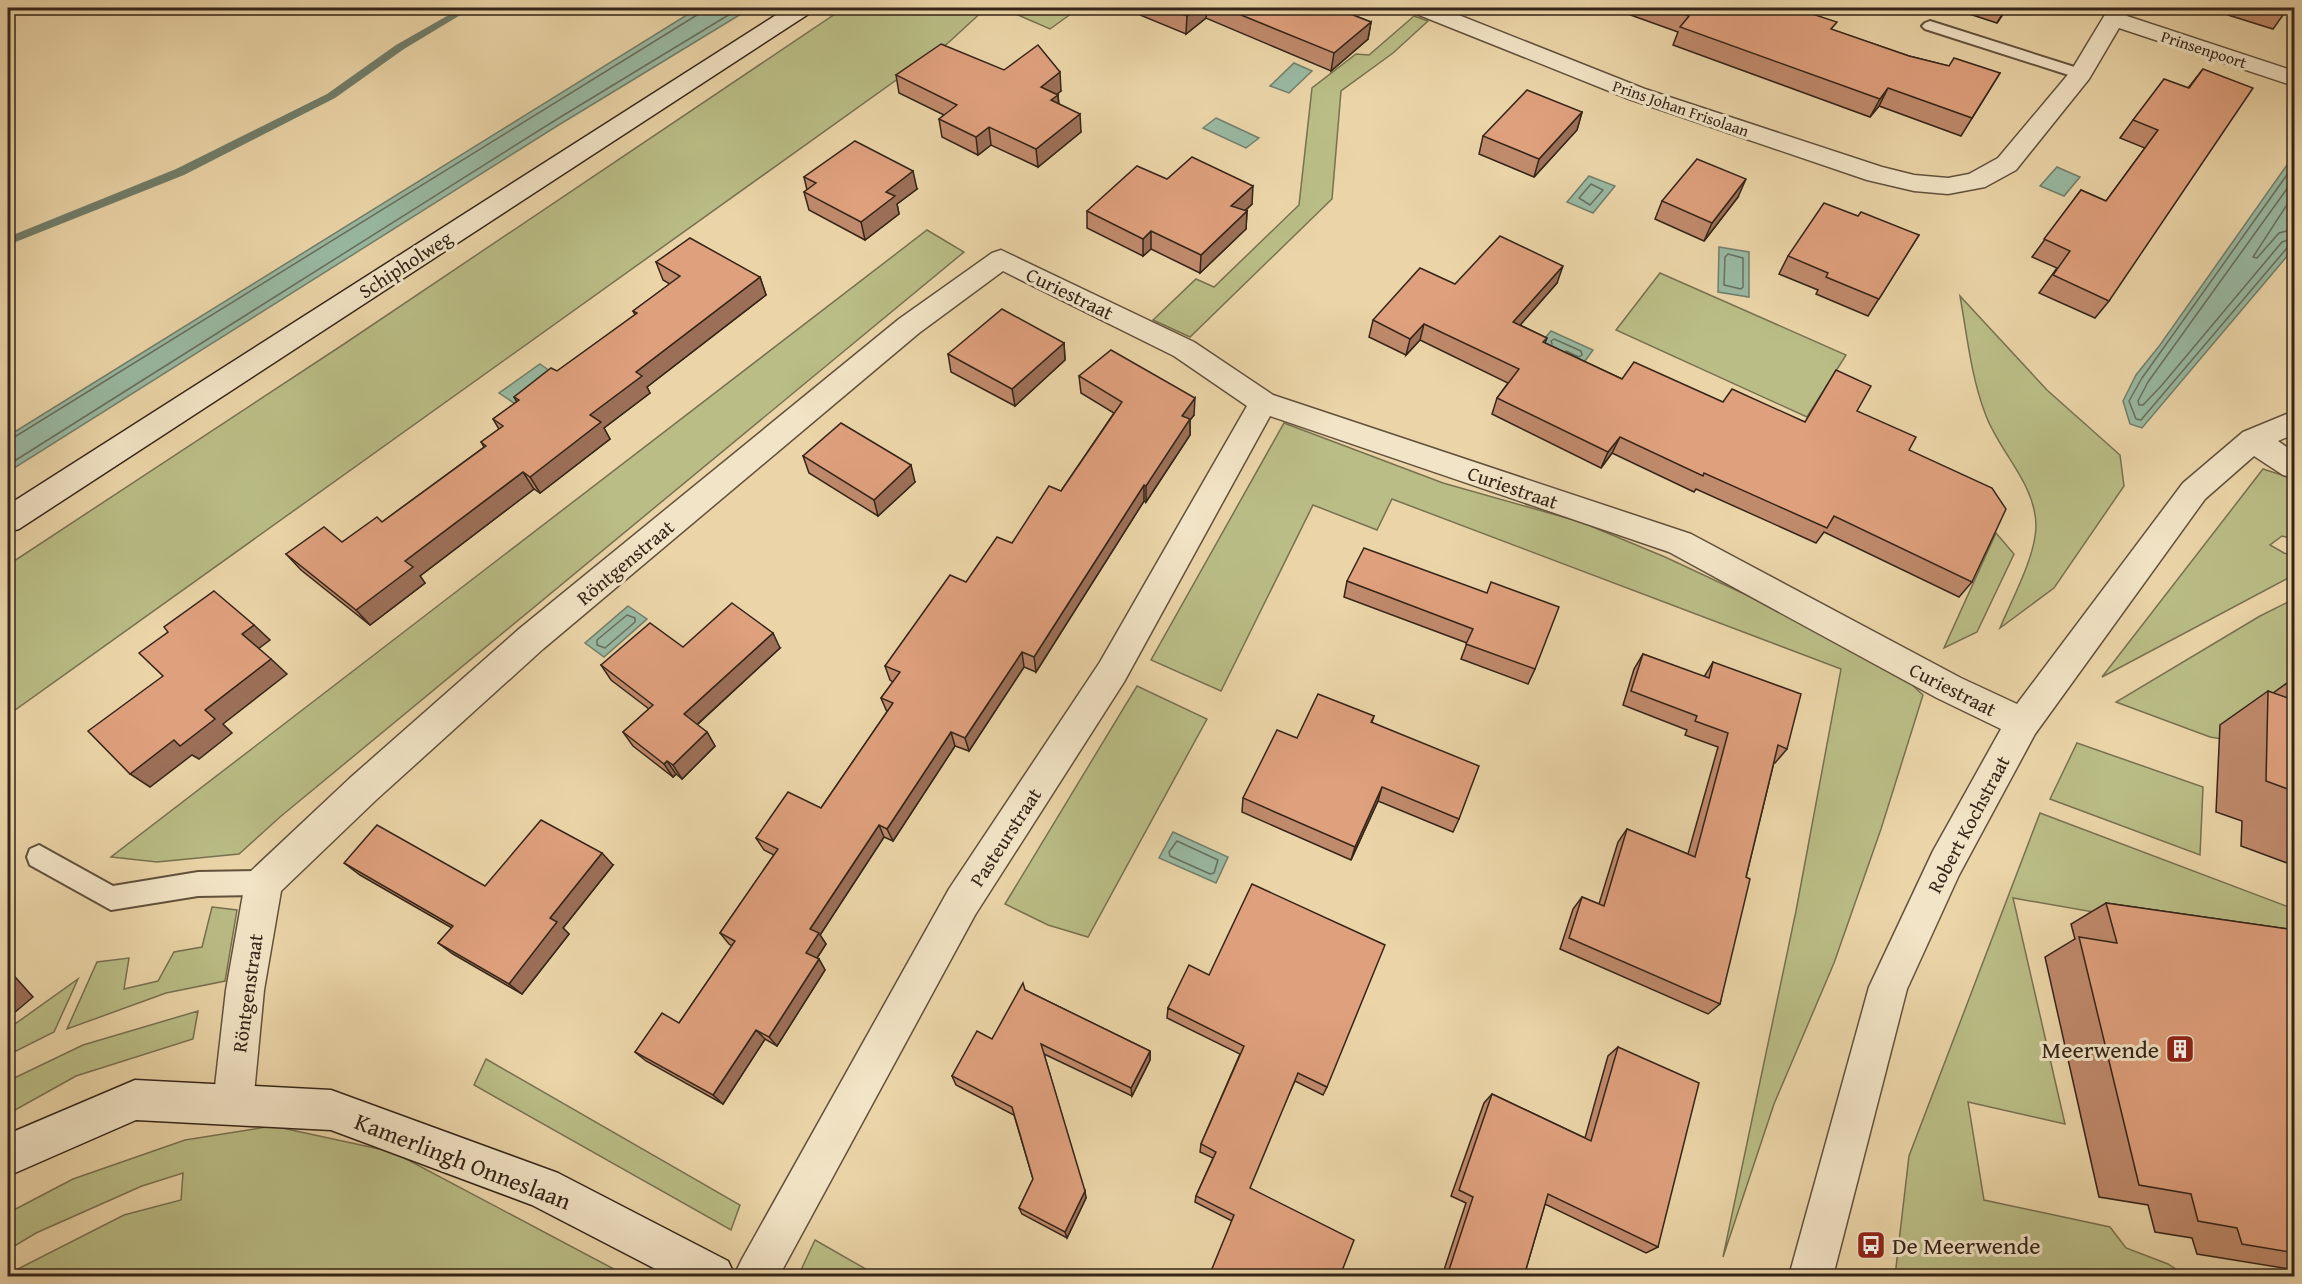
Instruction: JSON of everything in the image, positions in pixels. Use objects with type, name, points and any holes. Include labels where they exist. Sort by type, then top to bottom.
[{"type":"street","name":"Schipholweg","points":[[8,520],[802,8]]},
{"type":"street","name":"Prins Johan Frisolaan","points":[[1422,8],[1637,94],[1876,174],[1914,183],[1948,186],[1976,180],[2007,164],[2080,74],[2117,13]]},
{"type":"street","name":"Prinsenpoort","points":[[2117,13],[2295,79]]},
{"type":"street","name":"Curiestraat","points":[[1001,259],[1184,349],[1263,403],[1680,543],[1949,688],[2023,723]]},
{"type":"street","name":"Röntgenstraat","points":[[233,1104],[245,990],[264,883],[363,789],[531,639],[909,326],[1001,259]]},
{"type":"street","name":"Pasteurstraat","points":[[756,1276],[962,903],[1112,672],[1263,403]]},
{"type":"street","name":"Robert Kochstraat","points":[[1811,1276],[1888,987],[1946,863],[2023,723],[2194,491],[2253,440],[2295,422]]},
{"type":"street","points":[[2253,440],[2295,467]]},
{"type":"street","name":"Kamerlingh Onneslaan","points":[[8,1155],[135,1100],[330,1110],[543,1188],[713,1276]]},
{"type":"lane","points":[[1930,26],[2080,74]]},
{"type":"lane","points":[[39,856],[111,898],[198,884],[264,883]]},
{"type":"green space","points":[[844,8],[986,8],[948,43],[8,715],[8,565],[344,344]]},
{"type":"green space","points":[[1002,8],[1079,8],[1050,29]]},
{"type":"green space","points":[[1414,16],[1428,21],[1393,53],[1341,91],[1332,199],[1190,337],[1153,320],[1196,279],[1214,287],[1299,205],[1312,88],[1356,54],[1369,55]]},
{"type":"green space","points":[[927,230],[964,252],[280,817],[239,854],[157,862],[111,857]]},
{"type":"green space","points":[[1660,273],[1846,355],[1807,417],[1616,330]]},
{"type":"green space","points":[[1960,296],[2047,390],[2120,455],[2124,486],[2054,588],[2000,628],[2028,564],[2036,525],[2034,509],[2023,481],[1991,427],[1980,399]]},
{"type":"green space","points":[[1284,423],[1443,483],[1581,522],[1665,557],[1796,618],[1896,670],[1923,695],[1881,829],[1834,963],[1774,1104],[1723,1257],[1796,911],[1841,669],[1392,499],[1377,530],[1313,505],[1221,691],[1151,660]]},
{"type":"green space","points":[[2263,469],[2294,479],[2294,539],[2282,536],[2270,545],[2294,556],[2294,575],[2102,677]]},
{"type":"green space","points":[[1996,533],[2014,554],[1977,632],[1944,648]]},
{"type":"green space","points":[[2294,599],[2294,751],[2210,737],[2116,702],[2260,616]]},
{"type":"green space","points":[[1137,686],[1207,719],[1088,937],[1048,925],[1005,904]]},
{"type":"green space","points":[[2077,743],[2203,787],[2200,855],[2050,799]]},
{"type":"green space","points":[[2040,813],[2294,909],[2294,947],[2013,898],[2065,1124],[1968,1102],[1984,1200],[2110,1227],[2126,1248],[2168,1264],[2186,1276],[1895,1276],[1909,1156]]},
{"type":"green space","points":[[212,907],[237,910],[225,981],[166,993],[67,1029],[97,962],[129,958],[124,989],[158,981],[174,952],[202,947]]},
{"type":"green space","points":[[78,979],[54,1032],[8,1055],[8,1029]]},
{"type":"green space","points":[[198,1011],[193,1039],[76,1076],[8,1114],[8,1081],[83,1045]]},
{"type":"green space","points":[[486,1059],[740,1205],[731,1230],[474,1085]]},
{"type":"green space","points":[[273,1126],[393,1152],[627,1276],[8,1276],[124,1215],[181,1200],[183,1173],[142,1186],[36,1233],[8,1250],[8,1213],[73,1179],[185,1140]]},
{"type":"green space","points":[[815,1240],[878,1276],[808,1276],[800,1272]]},
{"type":"water","points":[[698,8],[751,8],[557,126],[8,472],[8,436]]},
{"type":"water","points":[[1294,63],[1312,71],[1289,93],[1270,86]]},
{"type":"water","points":[[1216,118],[1259,138],[1246,148],[1203,128]]},
{"type":"water","points":[[2294,155],[2294,248],[2142,428],[2130,424],[2123,401],[2136,375],[2160,345]]},
{"type":"water","points":[[2057,167],[2080,177],[2064,196],[2040,186]]},
{"type":"water","points":[[1589,176],[1615,186],[1593,213],[1567,202]]},
{"type":"water","points":[[1719,247],[1749,252],[1749,297],[1718,292]]},
{"type":"water","points":[[1551,331],[1593,350],[1582,365],[1539,345]]},
{"type":"water","points":[[540,364],[554,374],[514,403],[499,393]]},
{"type":"water","points":[[628,606],[647,619],[604,657],[585,643]]},
{"type":"water","points":[[1173,832],[1228,857],[1216,883],[1159,858]]},
{"type":"building","points":[[1165,8],[1198,8],[1187,16]]},
{"type":"building","points":[[1224,8],[1335,8],[1371,22],[1334,53]]},
{"type":"building","points":[[1666,8],[1794,8],[1837,22],[1831,29],[1909,56],[1949,66],[1954,58],[2000,73],[1972,118],[1888,88],[1880,99],[1680,27],[1689,16]]},
{"type":"building","points":[[941,44],[1004,70],[1038,45],[1060,72],[1041,87],[1058,95],[1051,100],[1080,114],[1036,149],[989,127],[976,137],[939,119],[957,105],[896,75]]},
{"type":"building","points":[[2203,69],[2253,88],[2109,301],[2053,275],[2070,251],[2044,239],[2081,190],[2106,201],[2158,130],[2133,120],[2164,79],[2189,88]]},
{"type":"building","points":[[1527,90],[1582,112],[1539,159],[1483,136]]},
{"type":"building","points":[[855,141],[913,171],[886,192],[895,196],[861,222],[804,192],[816,183],[804,177]]},
{"type":"building","points":[[1192,157],[1253,186],[1231,206],[1247,211],[1201,255],[1151,231],[1143,239],[1087,211],[1137,166],[1167,179]]},
{"type":"building","points":[[1697,159],[1746,179],[1712,223],[1662,201]]},
{"type":"building","points":[[1824,203],[1858,216],[1861,212],[1919,235],[1879,299],[1826,277],[1828,273],[1788,256]]},
{"type":"building","points":[[1500,236],[1563,266],[1513,322],[1547,338],[1543,342],[1622,379],[1634,362],[1723,402],[1732,389],[1805,422],[1836,370],[1871,386],[1857,411],[1916,437],[1909,450],[1992,488],[2006,509],[1972,582],[1834,516],[1827,528],[1704,473],[1703,476],[1620,437],[1608,452],[1497,398],[1519,369],[1424,324],[1410,339],[1373,320],[1420,268],[1455,284]]},
{"type":"building","points":[[690,238],[760,277],[636,372],[642,376],[590,415],[601,422],[530,477],[523,472],[405,561],[413,567],[356,610],[286,554],[324,527],[342,542],[377,517],[382,522],[486,446],[481,442],[503,426],[493,419],[519,400],[514,397],[551,368],[557,371],[637,313],[633,311],[680,276],[656,262]]},
{"type":"building","points":[[1002,309],[1064,343],[1012,389],[948,354]]},
{"type":"building","points":[[1111,350],[1195,398],[1182,416],[1190,419],[1146,486],[1144,485],[1034,657],[1022,652],[965,738],[951,732],[887,829],[879,825],[810,929],[819,933],[806,953],[819,959],[769,1037],[756,1030],[713,1095],[635,1052],[662,1013],[679,1023],[735,941],[720,933],[778,849],[756,838],[788,792],[821,808],[893,703],[881,698],[900,672],[885,666],[950,575],[966,582],[997,537],[1012,543],[1049,486],[1061,491],[1122,402],[1079,376]]},
{"type":"building","points":[[841,423],[911,465],[874,500],[803,456]]},
{"type":"building","points":[[1364,548],[1487,593],[1491,582],[1559,607],[1535,669],[1466,644],[1473,629],[1347,581]]},
{"type":"building","points":[[214,591],[254,625],[242,634],[271,659],[205,710],[215,719],[180,746],[174,740],[130,774],[88,731],[163,676],[139,653],[168,632],[164,627]]},
{"type":"building","points":[[732,603],[773,633],[684,714],[707,732],[673,765],[667,761],[664,764],[623,732],[653,705],[601,665],[650,623],[683,647]]},
{"type":"building","points":[[1643,654],[1709,678],[1713,662],[1801,694],[1787,749],[1778,745],[1746,877],[1750,879],[1720,1004],[1569,938],[1582,897],[1604,906],[1627,829],[1695,857],[1728,733],[1695,721],[1697,716],[1631,691]]},
{"type":"building","points":[[2294,678],[2295,817],[2293,816],[2293,791],[2266,781],[2268,691],[2294,700]]},
{"type":"building","points":[[1318,694],[1374,716],[1371,722],[1479,766],[1459,819],[1382,787],[1355,847],[1243,798],[1277,730],[1297,738]]},
{"type":"building","points":[[541,820],[602,853],[550,918],[557,922],[509,984],[438,943],[453,926],[344,863],[377,825],[485,886]]},
{"type":"building","points":[[1252,884],[1385,945],[1327,1087],[1298,1073],[1250,1188],[1354,1240],[1340,1276],[1209,1276],[1234,1215],[1196,1196],[1216,1152],[1201,1144],[1244,1046],[1168,1008],[1189,965],[1209,975]]},
{"type":"building","name":"Meerwende","points":[[2106,903],[2295,930],[2295,1253],[2242,1244],[2237,1228],[2198,1221],[2191,1194],[2139,1185],[2079,937],[2117,943]]},
{"type":"building","points":[[1023,983],[1025,990],[1150,1051],[1131,1088],[1041,1044],[1085,1191],[1065,1232],[1019,1208],[1033,1179],[1012,1107],[952,1076],[977,1031],[992,1039]]},
{"type":"building","points":[[1618,1047],[1699,1083],[1658,1247],[1548,1194],[1524,1276],[1447,1276],[1473,1197],[1459,1190],[1492,1094],[1591,1141]]},
{"type":"waterway","points":[[8,241],[180,172],[331,96],[400,47],[467,8]]},
{"type":"place","name":"Meerwende","points":[[2180,1049]]},
{"type":"place","name":"De Meerwende","points":[[1871,1245]]}]
